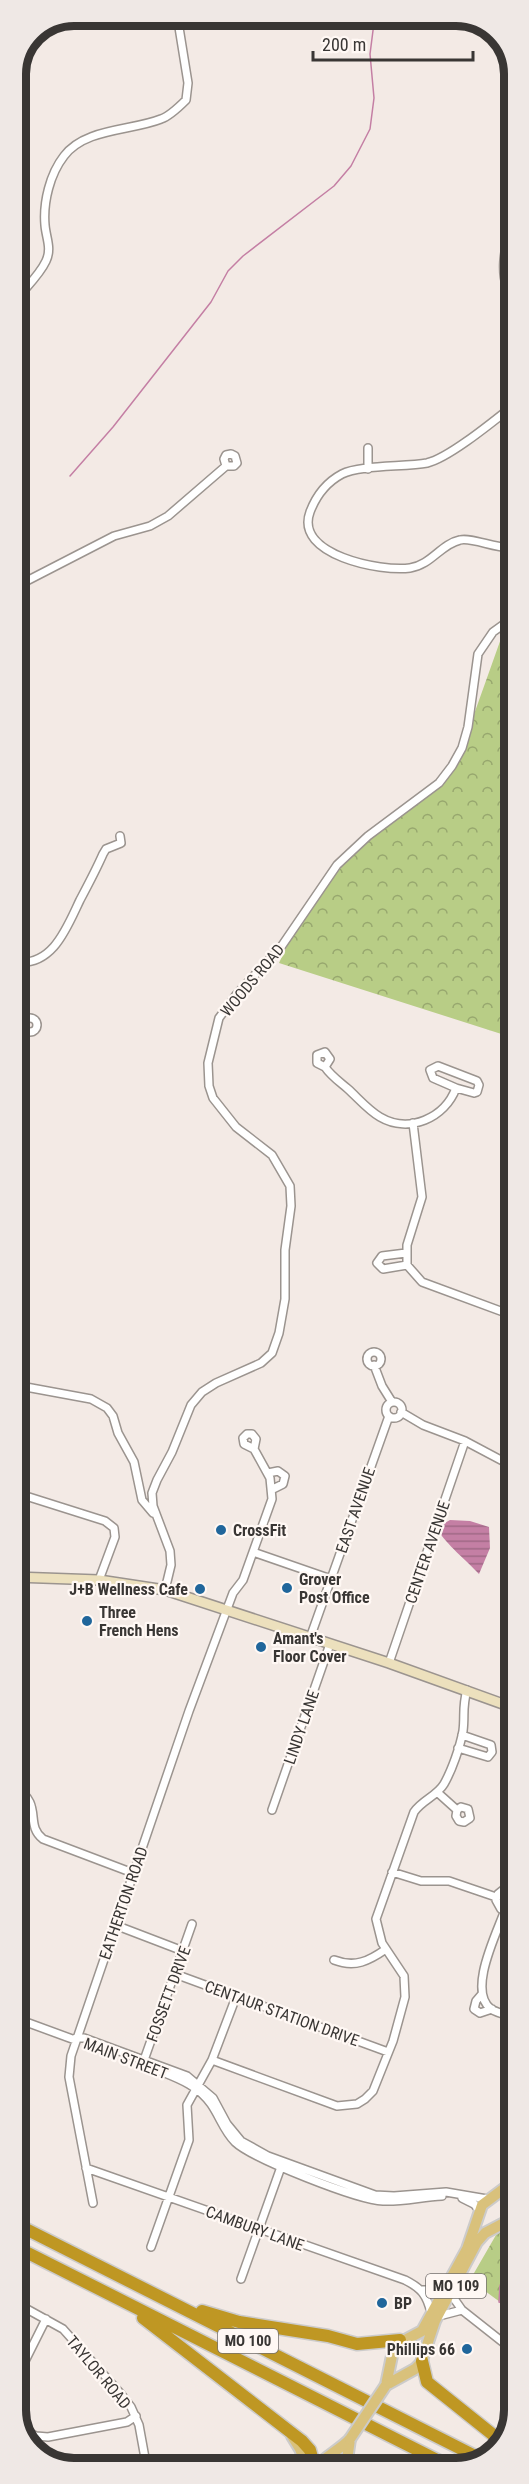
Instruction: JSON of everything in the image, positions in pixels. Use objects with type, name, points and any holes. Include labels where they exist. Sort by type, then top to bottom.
[{"type":"highway","name":"MO 100","points":[[26,2229],[473,2455]]},
{"type":"highway","name":"MO 100","points":[[26,2252],[433,2458]]},
{"type":"highway","points":[[113,2296],[185,2349],[290,2433],[310,2450],[313,2458]]},
{"type":"highway","points":[[164,2299],[239,2322],[328,2336],[357,2344],[403,2340]]},
{"type":"highway","points":[[423,2358],[427,2382],[496,2437]]},
{"type":"main road","name":"MO 109","points":[[386,2385],[412,2370],[423,2358],[443,2290],[467,2249],[480,2212],[488,2199],[504,2188]]},
{"type":"main road","points":[[488,2199],[504,2201]]},
{"type":"main road","points":[[480,2212],[488,2225],[500,2226]]},
{"type":"main road","name":"MO 109","points":[[329,2457],[350,2439],[386,2385],[394,2346],[422,2331],[456,2286],[481,2237],[504,2223]]},
{"type":"main road","points":[[403,2340],[418,2343],[423,2358]]},
{"type":"main road","points":[[391,2353],[392,2361],[397,2368],[404,2371],[412,2370]]},
{"type":"main road","points":[[290,2433],[304,2458]]},
{"type":"main road","name":"MO 109","points":[[347,2458],[350,2439]]},
{"type":"main road","points":[[329,2457],[334,2458]]},
{"type":"street","points":[[26,286],[46,260],[49,247],[45,225],[45,205],[51,182],[66,153],[82,141],[96,136],[163,119],[186,100],[188,83],[179,26]]},
{"type":"street","points":[[503,413],[452,451],[434,461],[402,467],[347,471],[330,482],[319,495],[309,515],[311,533],[316,540],[333,553],[369,567],[409,568],[428,562],[449,545],[461,539],[503,547]]},
{"type":"street","points":[[368,448],[368,469]]},
{"type":"street","points":[[26,581],[114,536],[158,522],[226,466]]},
{"type":"street","name":"WOODS ROAD","points":[[165,1590],[171,1564],[170,1551],[155,1515],[152,1493],[191,1405],[202,1392],[216,1383],[261,1363],[272,1353],[283,1316],[285,1250],[291,1206],[290,1186],[272,1155],[236,1127],[213,1098],[209,1086],[208,1063],[219,1018],[236,995],[281,947],[337,865],[368,836],[439,783],[452,766],[462,748],[468,727],[478,654],[493,632],[503,625]]},
{"type":"street","points":[[26,961],[40,957],[58,943],[103,854],[106,849],[121,843],[120,836]]},
{"type":"street","points":[[438,1066],[477,1081],[480,1085],[474,1093],[456,1088],[432,1078],[430,1070],[438,1066]]},
{"type":"street","points":[[325,1067],[378,1116],[392,1122],[413,1123],[435,1116],[448,1102],[456,1088]]},
{"type":"street","points":[[413,1123],[422,1197],[406,1253],[407,1265],[422,1282],[504,1312]]},
{"type":"street","points":[[406,1253],[382,1256],[377,1263],[383,1269],[407,1265]]},
{"type":"street","points":[[374,1365],[382,1386],[392,1402],[400,1405],[401,1412]]},
{"type":"street","points":[[26,1387],[91,1399],[107,1408],[134,1462],[142,1500],[155,1515]]},
{"type":"street","name":"EAST AVENUE","points":[[310,1638],[389,1416],[386,1409],[392,1402]]},
{"type":"street","points":[[389,1416],[396,1417],[401,1412]]},
{"type":"street","points":[[401,1412],[423,1425],[465,1441],[504,1461]]},
{"type":"street","name":"CENTER AVENUE","points":[[389,1664],[465,1441]]},
{"type":"street","points":[[254,1449],[268,1473],[273,1489]]},
{"type":"street","name":"EATHERTON ROAD","points":[[93,2203],[69,2077],[71,2056],[226,1610],[233,1593],[243,1580],[272,1499],[273,1489],[283,1484],[285,1476],[278,1472],[268,1473]]},
{"type":"street","points":[[29,1497],[105,1521],[114,1528],[115,1537],[99,1580]]},
{"type":"street","points":[[253,1552],[331,1579]]},
{"type":"street","points":[[26,1577],[99,1580],[165,1590],[504,1704]]},
{"type":"street","name":"LINDY LANE","points":[[272,1810],[330,1644]]},
{"type":"street","points":[[212,2060],[343,2106],[357,2104],[370,2095],[378,2081],[388,2052],[406,1989],[401,1970],[380,1938],[376,1919],[414,1812],[446,1782],[462,1735],[463,1707],[467,1690]]},
{"type":"street","points":[[458,1748],[485,1757],[492,1752],[491,1745],[462,1735]]},
{"type":"street","points":[[437,1792],[457,1810]]},
{"type":"street","points":[[26,1793],[32,1803],[37,1834],[133,1873]]},
{"type":"street","points":[[392,1872],[421,1881],[449,1881],[496,1897]]},
{"type":"street","points":[[496,1897],[504,1890]]},
{"type":"street","points":[[496,1897],[497,1904],[504,1909]]},
{"type":"street","points":[[504,1914],[481,1981],[482,1994],[492,2009],[504,2013]]},
{"type":"street","name":"FOSSETT DRIVE","points":[[144,2061],[192,1924]]},
{"type":"street","points":[[115,1925],[183,1951]]},
{"type":"street","points":[[334,1960],[347,1964],[361,1963],[386,1948]]},
{"type":"street","name":"CENTAUR STATION DRIVE","points":[[175,1974],[388,2052]]},
{"type":"street","points":[[482,1994],[476,2001],[474,2009],[480,2013],[492,2009]]},
{"type":"street","points":[[151,2247],[189,2140],[187,2105],[212,2060],[236,1997]]},
{"type":"street","name":"MAIN STREET","points":[[26,2022],[144,2061],[197,2087],[213,2098],[227,2124],[241,2141],[267,2156],[375,2195],[394,2196],[446,2192],[488,2199]]},
{"type":"street","name":"MAIN STREET","points":[[197,2087],[211,2104],[226,2131],[236,2143],[252,2155],[375,2200],[456,2196],[469,2201],[480,2212]]},
{"type":"street","points":[[241,2279],[281,2166]]},
{"type":"street","name":"CAMBURY LANE","points":[[86,2168],[405,2280],[422,2290],[443,2290]]},
{"type":"street","points":[[456,2286],[455,2300],[462,2310],[504,2343]]},
{"type":"street","points":[[422,2290],[434,2315],[462,2310]]},
{"type":"street","name":"TAYLOR ROAD","points":[[26,2309],[63,2329],[121,2394],[134,2417],[144,2458]]},
{"type":"street","points":[[26,2359],[46,2319]]},
{"type":"street","points":[[32,2434],[48,2437],[131,2421],[134,2417]]},
{"type":"green space","points":[[503,632],[503,1035],[279,963],[303,912],[368,836],[448,776],[462,748]]},
{"type":"green space","points":[[504,2229],[504,2307],[470,2280],[496,2235]]},
{"type":"shaded area","points":[[450,1520],[470,1521],[489,1527],[490,1548],[479,1574],[451,1547],[438,1530]]},
{"type":"waterway","points":[[70,476],[113,427],[211,302],[228,271],[243,256],[334,186],[351,166],[370,129],[374,98],[370,54],[374,26]]},
{"type":"waterway","points":[[504,2275],[500,2286],[499,2302],[504,2304]]},
{"type":"place","name":"CrossFit","points":[[221,1530]]},
{"type":"place","name":"Grover Post Office","points":[[287,1588]]},
{"type":"place","name":"J+B Wellness Cafe","points":[[200,1589]]},
{"type":"place","name":"Three French Hens","points":[[87,1621]]},
{"type":"place","name":"Amant's Floor Cover","points":[[261,1647]]},
{"type":"place","name":"BP","points":[[382,2303]]},
{"type":"place","name":"Phillips 66","points":[[467,2349]]}]
